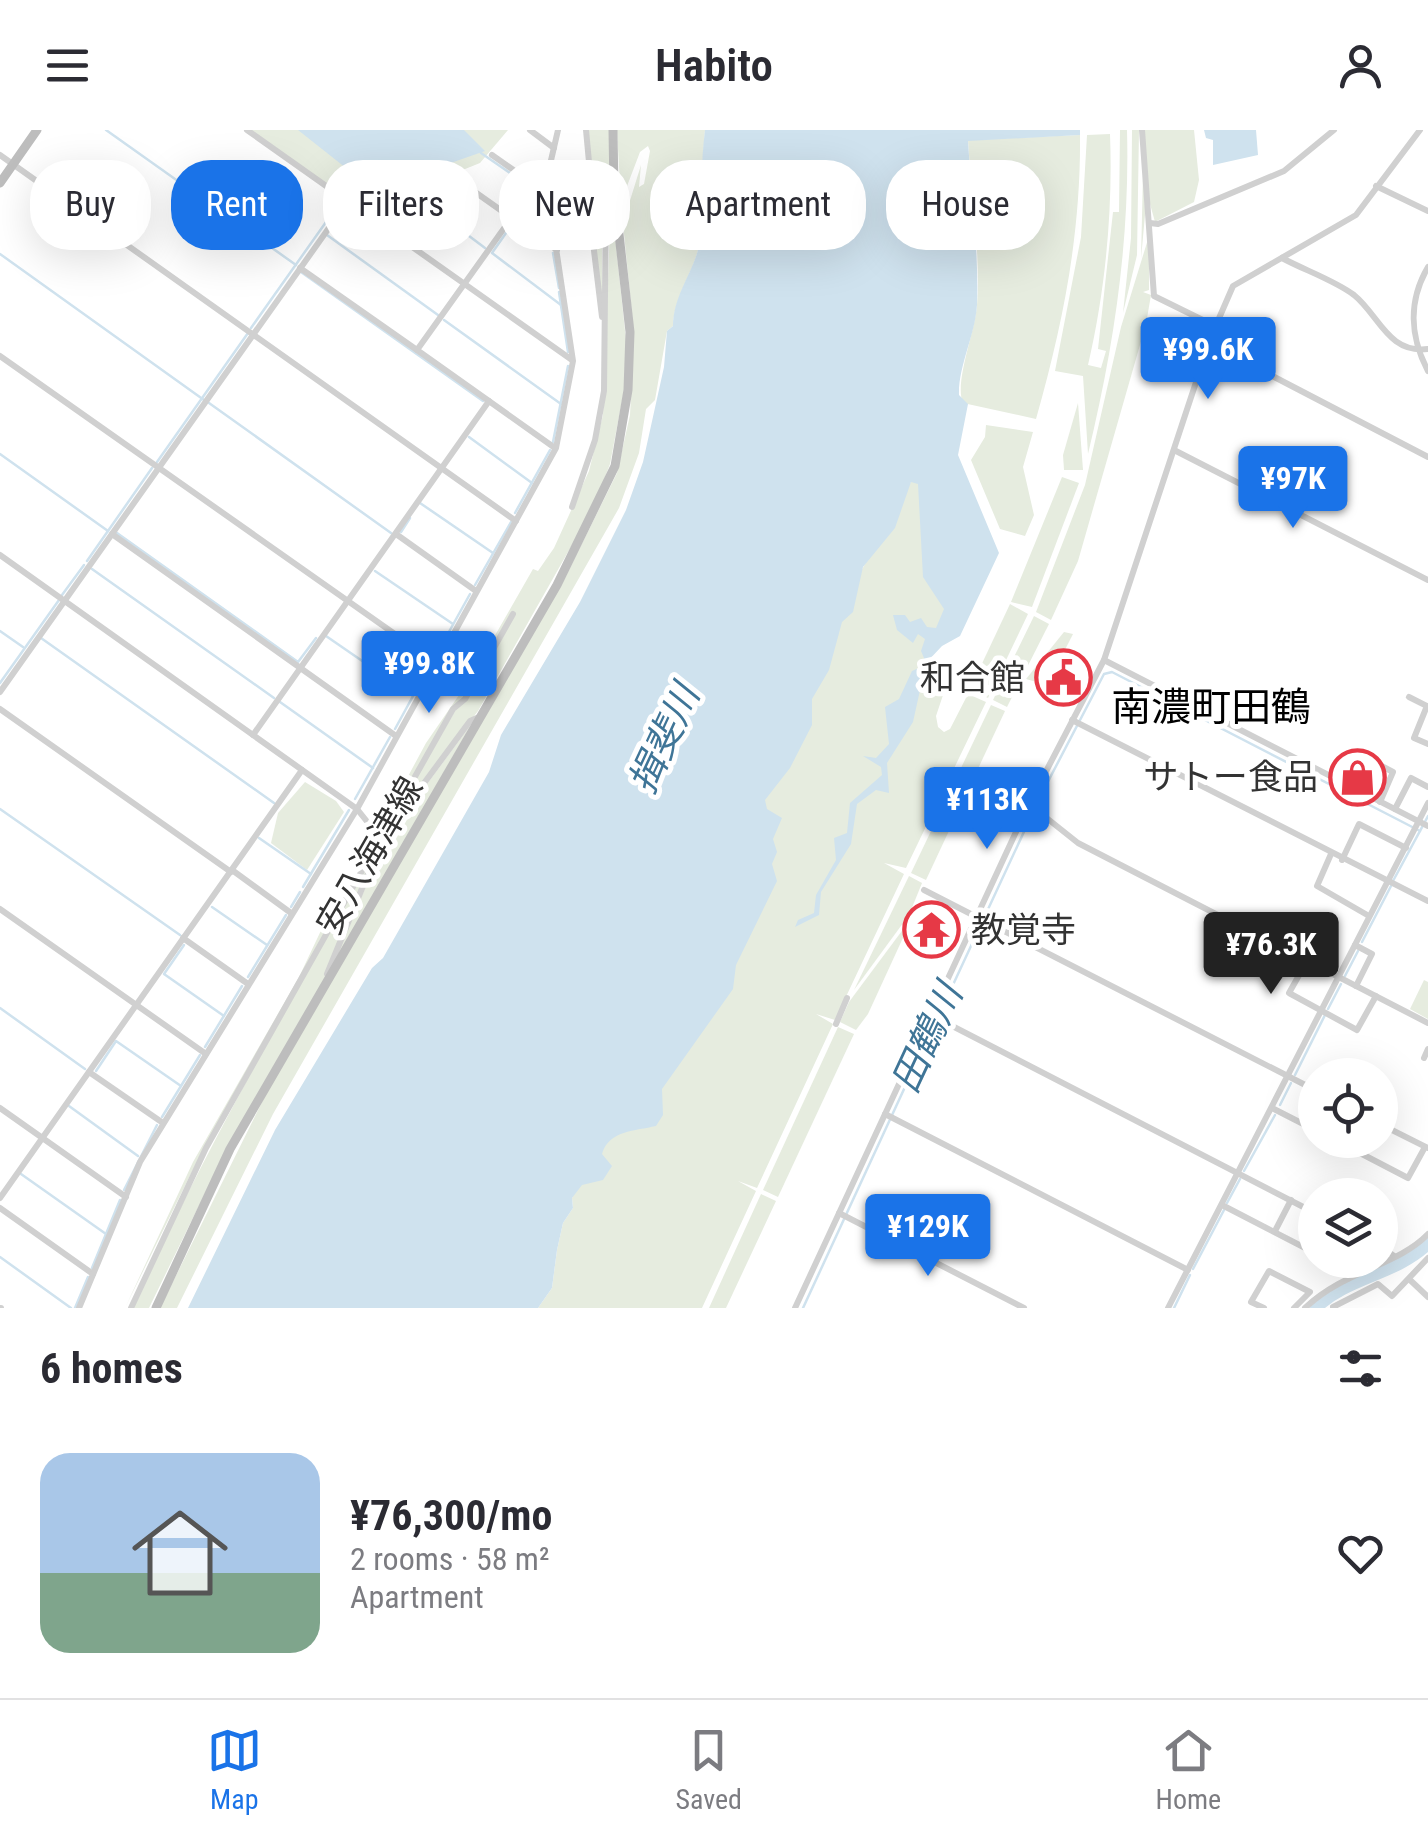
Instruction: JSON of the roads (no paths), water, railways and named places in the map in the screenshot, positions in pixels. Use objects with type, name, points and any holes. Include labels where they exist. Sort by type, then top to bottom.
[{"type":"main road","points":[[0,183],[37,130]]},
{"type":"main road","name":"安八海津線","points":[[613,130],[614,160]]},
{"type":"main road","name":"安八海津線","points":[[156,1308],[230,1149],[326,990],[565,568],[615,466],[628,390],[630,332],[621,250]]},
{"type":"street","points":[[247,130],[323,184]]},
{"type":"street","points":[[530,130],[554,148]]},
{"type":"street","points":[[551,160],[558,130]]},
{"type":"street","points":[[586,130],[589,162],[585,176],[600,310],[606,328]]},
{"type":"street","points":[[1142,130],[1154,296],[1215,326]]},
{"type":"street","points":[[1150,223],[1158,224],[1284,170],[1334,130]]},
{"type":"street","points":[[1210,340],[1232,286],[1356,214],[1420,130]]},
{"type":"street","points":[[492,155],[499,160]]},
{"type":"street","points":[[0,156],[516,521]]},
{"type":"street","points":[[1376,186],[1428,211]]},
{"type":"street","points":[[0,692],[323,233]]},
{"type":"street","points":[[417,350],[499,235]]},
{"type":"street","points":[[416,250],[573,361]]},
{"type":"street","points":[[79,1308],[126,1197],[164,1123],[357,808],[556,448],[573,361],[557,250]]},
{"type":"street","points":[[572,507],[601,415],[606,250]]},
{"type":"street","points":[[1281,258],[1355,296],[1386,336],[1418,350],[1428,350]]},
{"type":"street","points":[[1428,267],[1413,314],[1418,350],[1428,372]]},
{"type":"street","points":[[300,268],[556,448]]},
{"type":"street","points":[[795,1308],[1104,660],[1209,343],[1428,457]]},
{"type":"street","points":[[0,356],[436,663]]},
{"type":"street","points":[[253,735],[490,401]]},
{"type":"street","points":[[1174,450],[1428,580]]},
{"type":"street","points":[[112,534],[396,736]]},
{"type":"street","points":[[396,534],[476,592]]},
{"type":"street","points":[[0,555],[357,808],[381,839]]},
{"type":"street","points":[[131,1308],[206,1148],[512,614]]},
{"type":"street","points":[[1104,660],[1422,824]]},
{"type":"street","points":[[1410,697],[1428,706],[1414,738],[1428,744]]},
{"type":"street","points":[[0,709],[291,913]]},
{"type":"street","points":[[326,990],[327,974],[381,839],[470,721],[480,717]]},
{"type":"street","points":[[1076,722],[1428,901]]},
{"type":"street","points":[[1362,756],[1393,772],[1380,802]]},
{"type":"street","points":[[0,1198],[302,770]]},
{"type":"street","points":[[1395,810],[1411,778],[1428,788]]},
{"type":"street","points":[[1168,1308],[1387,881],[1422,824],[1428,804]]},
{"type":"street","points":[[1033,806],[1078,842],[1428,1023]]},
{"type":"street","points":[[1342,860],[1359,824],[1406,848]]},
{"type":"street","points":[[1332,854],[1317,886],[1370,916]]},
{"type":"street","points":[[924,890],[1298,1081]]},
{"type":"street","points":[[0,908],[206,1054]]},
{"type":"street","points":[[183,938],[248,984]]},
{"type":"street","points":[[1355,945],[1372,954],[1356,986]]},
{"type":"street","points":[[1307,961],[1289,992],[1321,1012],[1358,1030],[1376,996]]},
{"type":"street","points":[[836,1024],[847,998]]},
{"type":"street","points":[[935,1017],[1298,1204]]},
{"type":"street","points":[[1424,1058],[1428,1049]]},
{"type":"street","points":[[89,1072],[164,1123]]},
{"type":"street","points":[[0,1108],[126,1197]]},
{"type":"street","points":[[1272,1108],[1298,1121]]},
{"type":"street","points":[[889,1116],[1188,1270]]},
{"type":"street","points":[[1370,1158],[1408,1178],[1426,1148],[1398,1133]]},
{"type":"street","points":[[1275,1232],[1291,1200]]},
{"type":"street","points":[[1222,1205],[1298,1243]]},
{"type":"street","points":[[0,1208],[93,1274]]},
{"type":"street","points":[[840,1213],[1024,1308]]},
{"type":"street","points":[[1398,1253],[1428,1234]]},
{"type":"street","points":[[1333,1307],[1378,1284],[1392,1296],[1428,1258]]},
{"type":"street","points":[[1264,1308],[1251,1302],[1269,1271],[1310,1292],[1294,1308]]},
{"type":"street","points":[[1305,1308],[1326,1288],[1347,1278]]},
{"type":"street","points":[[1409,1279],[1428,1297]]},
{"type":"water","points":[[298,130],[464,130],[485,151],[459,160],[336,160]]},
{"type":"water","name":"揖斐川","points":[[705,130],[1080,130],[1080,135],[968,141],[969,160],[886,160],[886,250],[976,250],[977,305],[959,384],[959,395],[968,404],[958,455],[999,553],[960,636],[942,646],[926,663],[913,722],[887,763],[889,793],[876,790],[857,804],[851,844],[821,892],[819,915],[795,927],[798,920],[814,913],[816,895],[836,860],[834,838],[847,833],[850,803],[882,775],[881,767],[863,756],[876,758],[889,744],[885,707],[899,699],[912,671],[921,667],[924,658],[921,651],[925,639],[918,634],[913,643],[897,630],[893,615],[905,615],[910,622],[921,618],[927,627],[936,628],[944,609],[923,577],[918,484],[911,482],[895,528],[863,567],[853,612],[842,622],[829,670],[812,699],[812,725],[790,768],[765,800],[767,809],[782,818],[773,839],[777,852],[772,864],[777,881],[736,965],[733,989],[662,1089],[663,1115],[656,1126],[610,1140],[602,1154],[612,1166],[603,1180],[582,1185],[572,1198],[573,1208],[563,1223],[557,1250],[552,1288],[538,1308],[188,1308],[275,1130],[372,968],[383,958],[489,772],[501,735],[580,602],[626,510],[643,462],[664,367],[667,331],[673,326],[677,301],[698,250],[866,250],[866,160],[703,160]]},
{"type":"water","points":[[1204,130],[1256,130],[1258,155],[1213,165],[1213,140],[1206,138]]},
{"type":"waterway","points":[[106,130],[296,265]]},
{"type":"waterway","points":[[481,153],[499,165]]},
{"type":"waterway","points":[[251,328],[323,226]]},
{"type":"waterway","points":[[479,243],[485,248]]},
{"type":"waterway","points":[[499,243],[492,253],[561,305]]},
{"type":"waterway","points":[[348,250],[438,315]]},
{"type":"waterway","points":[[553,253],[559,288]]},
{"type":"waterway","points":[[0,254],[204,400]]},
{"type":"waterway","points":[[301,272],[483,401]]},
{"type":"waterway","points":[[559,292],[568,352]]},
{"type":"waterway","points":[[444,320],[561,404]]},
{"type":"waterway","points":[[157,462],[248,333]]},
{"type":"waterway","points":[[553,442],[568,366]]},
{"type":"waterway","points":[[209,403],[391,533]]},
{"type":"waterway","points":[[469,437],[532,483]]},
{"type":"waterway","points":[[515,513],[550,450]]},
{"type":"waterway","points":[[0,454],[108,531]]},
{"type":"waterway","points":[[87,561],[152,468]]},
{"type":"waterway","points":[[420,503],[493,553]]},
{"type":"waterway","points":[[401,532],[410,518]]},
{"type":"waterway","points":[[475,585],[511,522]]},
{"type":"waterway","points":[[117,533],[298,662],[316,638]]},
{"type":"waterway","points":[[62,595],[84,565]]},
{"type":"waterway","points":[[92,569],[274,698]]},
{"type":"waterway","points":[[375,571],[453,624]]},
{"type":"waterway","points":[[435,657],[470,594]]},
{"type":"waterway","points":[[0,683],[59,600]]},
{"type":"waterway","points":[[0,631],[23,647]]},
{"type":"waterway","points":[[326,636],[413,696]]},
{"type":"waterway","points":[[41,638],[274,803]]},
{"type":"waterway","points":[[395,729],[430,665]]},
{"type":"waterway","name":"田鶴川","points":[[939,1015],[1041,795],[1104,674],[1112,672],[1420,831]]},
{"type":"waterway","points":[[280,702],[373,768]]},
{"type":"waterway","points":[[355,799],[390,737]]},
{"type":"waterway","points":[[0,809],[180,935]]},
{"type":"waterway","points":[[303,887],[349,810]]},
{"type":"waterway","points":[[1393,881],[1428,816]]},
{"type":"waterway","points":[[259,838],[311,874]]},
{"type":"waterway","points":[[1362,942],[1391,886]]},
{"type":"waterway","points":[[291,907],[300,892]]},
{"type":"waterway","points":[[212,907],[267,945]]},
{"type":"waterway","points":[[248,977],[286,915]]},
{"type":"waterway","points":[[184,945],[164,974],[224,1016]]},
{"type":"waterway","points":[[1345,976],[1358,951]]},
{"type":"waterway","points":[[1328,1009],[1341,984]]},
{"type":"waterway","points":[[205,1047],[242,986]]},
{"type":"waterway","points":[[0,1008],[85,1069]]},
{"type":"waterway","points":[[1295,1075],[1325,1015]]},
{"type":"waterway","name":"田鶴川","points":[[803,1308],[935,1022]]},
{"type":"waterway","points":[[96,1071],[116,1041],[181,1086]]},
{"type":"waterway","points":[[162,1117],[200,1055]]},
{"type":"waterway","points":[[1280,1105],[1291,1083]]},
{"type":"waterway","points":[[69,1106],[138,1156]]},
{"type":"waterway","points":[[1244,1171],[1275,1115]]},
{"type":"waterway","points":[[124,1190],[157,1125]]},
{"type":"waterway","points":[[21,1174],[106,1234]]},
{"type":"waterway","points":[[1227,1203],[1240,1179]]},
{"type":"waterway","points":[[92,1268],[120,1200]]},
{"type":"waterway","points":[[1193,1269],[1224,1210]]},
{"type":"waterway","points":[[1316,1308],[1342,1289],[1402,1263],[1428,1244]]},
{"type":"waterway","points":[[0,1257],[71,1308]]},
{"type":"waterway","points":[[1174,1308],[1190,1275]]},
{"type":"waterway","points":[[75,1308],[88,1277]]},
{"type":"place","name":"和合館","points":[[1064,678]]},
{"type":"place","name":"サトー食品","points":[[1357,777]]},
{"type":"place","name":"教覚寺","points":[[932,930]]},
{"type":"district","name":"南濃町田鶴","points":[[1211,707]]}]
